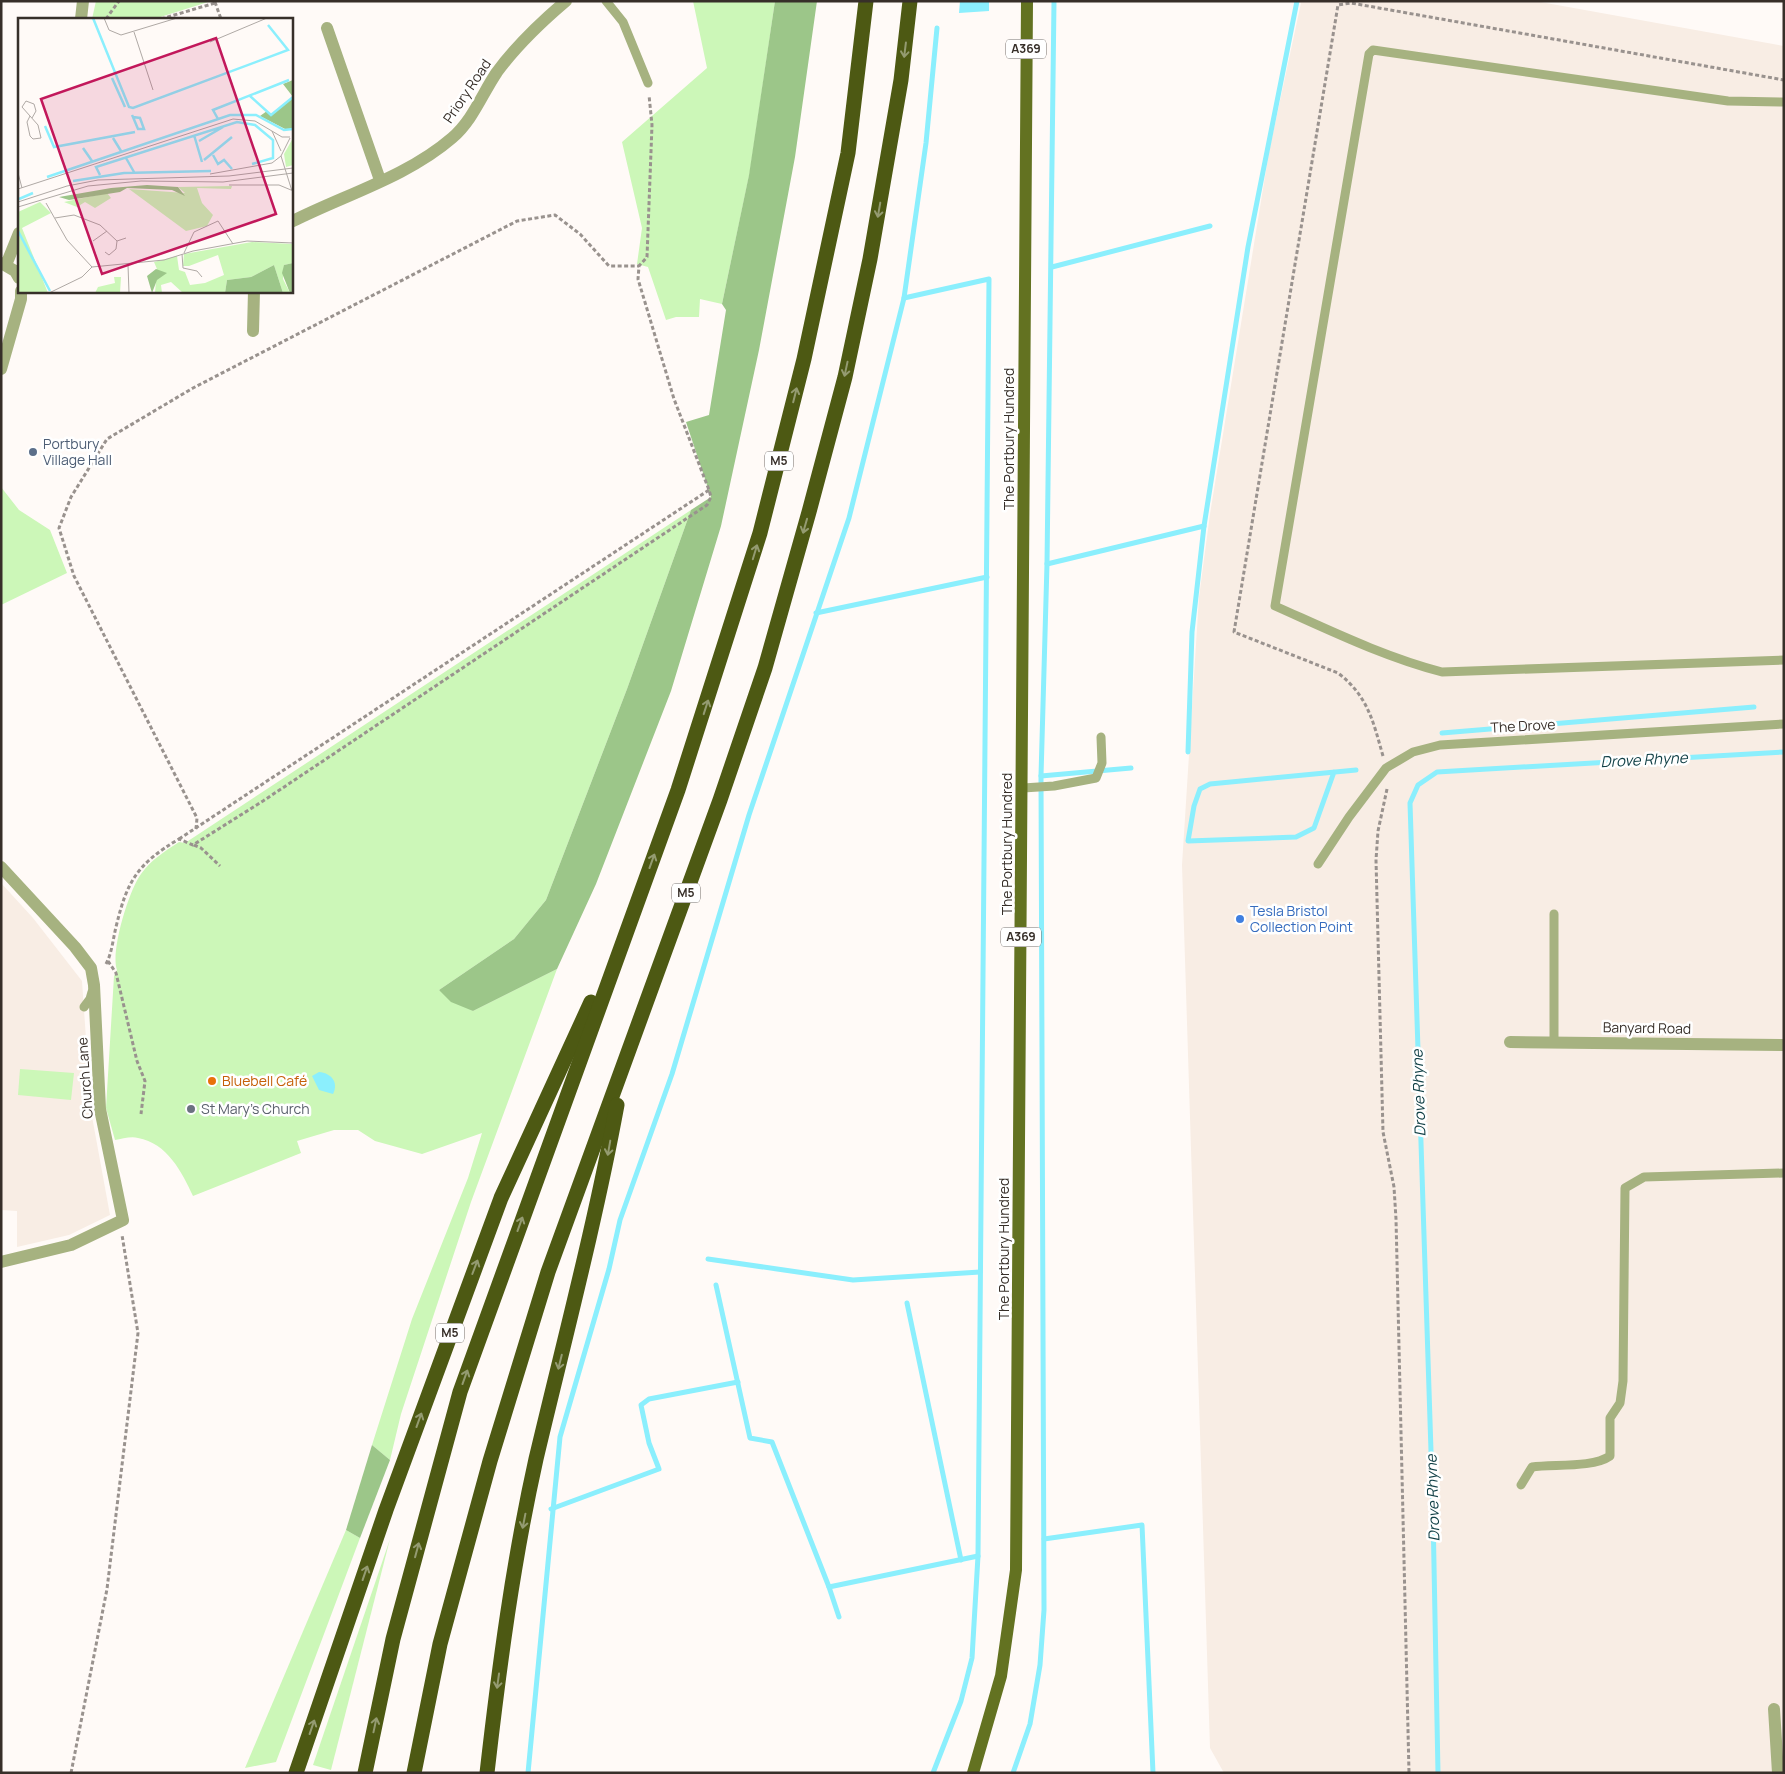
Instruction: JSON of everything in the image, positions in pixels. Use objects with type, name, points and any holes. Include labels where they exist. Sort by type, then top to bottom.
[{"type":"highway","name":"M5","points":[[364,1773],[393,1639],[460,1392],[681,781],[760,533],[804,359],[848,153],[866,1]]},
{"type":"highway","name":"M5","points":[[414,1773],[440,1644],[490,1461],[548,1272],[625,1066],[765,668],[844,377],[870,259],[901,80],[910,1]]},
{"type":"highway","name":"M5","points":[[296,1773],[396,1482],[501,1198],[635,906]]},
{"type":"highway","name":"M5","points":[[487,1773],[512,1586],[536,1461],[602,1188],[625,1066]]},
{"type":"main road","name":"The Portbury Hundred","points":[[973,1773],[1002,1676],[1016,1570],[1023,788],[1026,1]]},
{"type":"street","points":[[81,18],[84,1]]},
{"type":"street","name":"Priory Road","points":[[292,222],[436,151],[468,121],[496,74],[517,46],[530,32],[566,1]]},
{"type":"street","points":[[327,28],[380,180]]},
{"type":"street","points":[[18,235],[3,264],[15,271],[18,276]]},
{"type":"street","points":[[1,369],[21,299],[21,292]]},
{"type":"street","points":[[253,331],[254,292]]},
{"type":"street","name":"Church Lane","points":[[1,867],[75,946],[91,968],[94,984],[100,1109],[123,1220],[120,1222]]},
{"type":"street","name":"Banyard Road","points":[[1510,1042],[1784,1045]]},
{"type":"street","points":[[1,1262],[71,1245],[120,1222]]},
{"type":"street","points":[[1774,1709],[1781,1748],[1778,1773]]},
{"type":"lane","points":[[606,1],[623,22],[648,83]]},
{"type":"lane","points":[[1784,102],[1738,102],[1374,50],[1368,54],[1275,606],[1384,652],[1442,672],[1784,660]]},
{"type":"lane","name":"The Drove","points":[[1318,864],[1349,817],[1386,768],[1413,752],[1440,744],[1784,724]]},
{"type":"lane","points":[[1023,788],[1054,786],[1096,778],[1102,763],[1101,737]]},
{"type":"lane","points":[[1554,914],[1554,1042]]},
{"type":"lane","points":[[84,1007],[90,999],[94,984]]},
{"type":"lane","points":[[1521,1486],[1532,1467],[1552,1464],[1601,1462],[1610,1456],[1610,1418],[1620,1403],[1623,1381],[1625,1188],[1644,1177],[1784,1173]]},
{"type":"path","points":[[107,18],[119,1]]},
{"type":"path","points":[[164,18],[215,2],[221,18]]},
{"type":"path","points":[[1409,1773],[1396,1219],[1394,1187],[1383,1132],[1376,860],[1378,831],[1388,784],[1386,768],[1369,706],[1350,682],[1338,673],[1234,632],[1338,5],[1351,3],[1784,80]]},
{"type":"path","points":[[194,845],[707,505],[711,497],[709,490],[669,382],[638,279],[639,266],[647,257],[652,125],[648,83]]},
{"type":"path","points":[[196,829],[197,818],[74,576],[60,528],[71,497],[107,440],[193,388],[517,220],[554,215],[580,234],[609,266],[639,266]]},
{"type":"path","points":[[94,984],[108,960],[128,887],[153,854],[196,829],[709,490]]},
{"type":"path","points":[[179,839],[201,848],[220,866]]},
{"type":"path","points":[[108,960],[116,973],[137,1061],[144,1081],[145,1088],[141,1114]]},
{"type":"path","points":[[71,1773],[107,1589],[138,1333],[120,1222]]},
{"type":"shaded area","points":[[1297,1],[1535,1],[1784,46],[1784,1773],[1224,1773],[1210,1748],[1182,865],[1199,597],[1210,514],[1269,152],[1301,3]]},
{"type":"shaded area","points":[[1,883],[33,918],[82,981],[91,1111],[110,1215],[69,1235],[17,1247],[17,1211],[1,1210]]},
{"type":"green space","points":[[96,1],[208,1],[157,18],[92,18]]},
{"type":"green space","points":[[693,1],[775,1],[750,171],[722,304],[700,299],[699,317],[676,317],[666,320],[648,267],[637,264],[642,228],[622,142],[707,68]]},
{"type":"green space","points":[[775,1],[817,1],[795,157],[759,350],[721,526],[671,691],[596,884],[557,969],[473,1011],[451,1002],[439,990],[514,939],[546,900],[627,689],[691,510],[711,497],[686,422],[709,415],[726,310],[722,304],[749,175]]},
{"type":"green space","points":[[1,487],[19,510],[50,530],[67,573],[1,605]]},
{"type":"green space","points":[[691,510],[627,689],[546,900],[514,939],[439,990],[473,1011],[557,969],[471,1202],[401,1414],[390,1460],[372,1445],[412,1319],[468,1178],[482,1133],[422,1154],[375,1141],[358,1130],[334,1130],[297,1141],[301,1153],[193,1196],[178,1168],[165,1152],[157,1146],[135,1137],[115,1140],[106,1108],[114,976],[117,970],[116,950],[126,907],[141,874],[163,852],[179,842],[185,843]]},
{"type":"green space","points":[[20,1069],[74,1073],[71,1100],[18,1095]]},
{"type":"green space","points":[[372,1445],[390,1460],[360,1538],[346,1530]]},
{"type":"green space","points":[[346,1530],[360,1538],[276,1762],[245,1768]]},
{"type":"green space","points":[[390,1539],[331,1770],[313,1765]]},
{"type":"water","points":[[960,1],[989,1],[989,11],[959,13]]},
{"type":"water","points":[[319,1072],[327,1074],[333,1079],[335,1090],[333,1094],[319,1090],[312,1076]]},
{"type":"waterway","points":[[1013,1773],[1030,1724],[1040,1665],[1044,1610],[1041,776],[1047,564],[1054,1]]},
{"type":"waterway","points":[[1188,752],[1192,632],[1204,526],[1248,247],[1297,1]]},
{"type":"waterway","points":[[528,1773],[560,1437],[609,1269],[620,1220],[672,1074],[749,815],[849,518],[904,298],[926,143],[937,28]]},
{"type":"waterway","points":[[1052,267],[1210,226]]},
{"type":"waterway","points":[[904,298],[989,279],[978,1556],[972,1658],[961,1701],[933,1773]]},
{"type":"waterway","points":[[1047,564],[1204,526]]},
{"type":"waterway","points":[[816,613],[987,577]]},
{"type":"waterway","points":[[1442,733],[1754,707]]},
{"type":"waterway","name":"Drove Rhyne","points":[[1438,1773],[1433,1513],[1410,803],[1418,785],[1437,772],[1784,752]]},
{"type":"waterway","points":[[1041,776],[1131,768]]},
{"type":"waterway","points":[[1334,772],[1314,828],[1296,837],[1188,841],[1194,806],[1200,789],[1210,784],[1356,770]]},
{"type":"waterway","points":[[708,1259],[853,1280],[980,1272]]},
{"type":"waterway","points":[[716,1285],[750,1438],[772,1442],[839,1617]]},
{"type":"waterway","points":[[907,1303],[961,1560]]},
{"type":"waterway","points":[[551,1509],[659,1469],[649,1443],[641,1405],[649,1399],[738,1382]]},
{"type":"waterway","points":[[1044,1539],[1142,1525],[1153,1773]]},
{"type":"waterway","points":[[829,1587],[978,1556]]},
{"type":"place","name":"Portbury Village Hall","points":[[33,452]]},
{"type":"place","name":"Tesla Bristol Collection Point","points":[[1240,919]]},
{"type":"place","name":"Bluebell Café","points":[[212,1081]]},
{"type":"place","name":"St Mary's Church","points":[[191,1109]]}]
